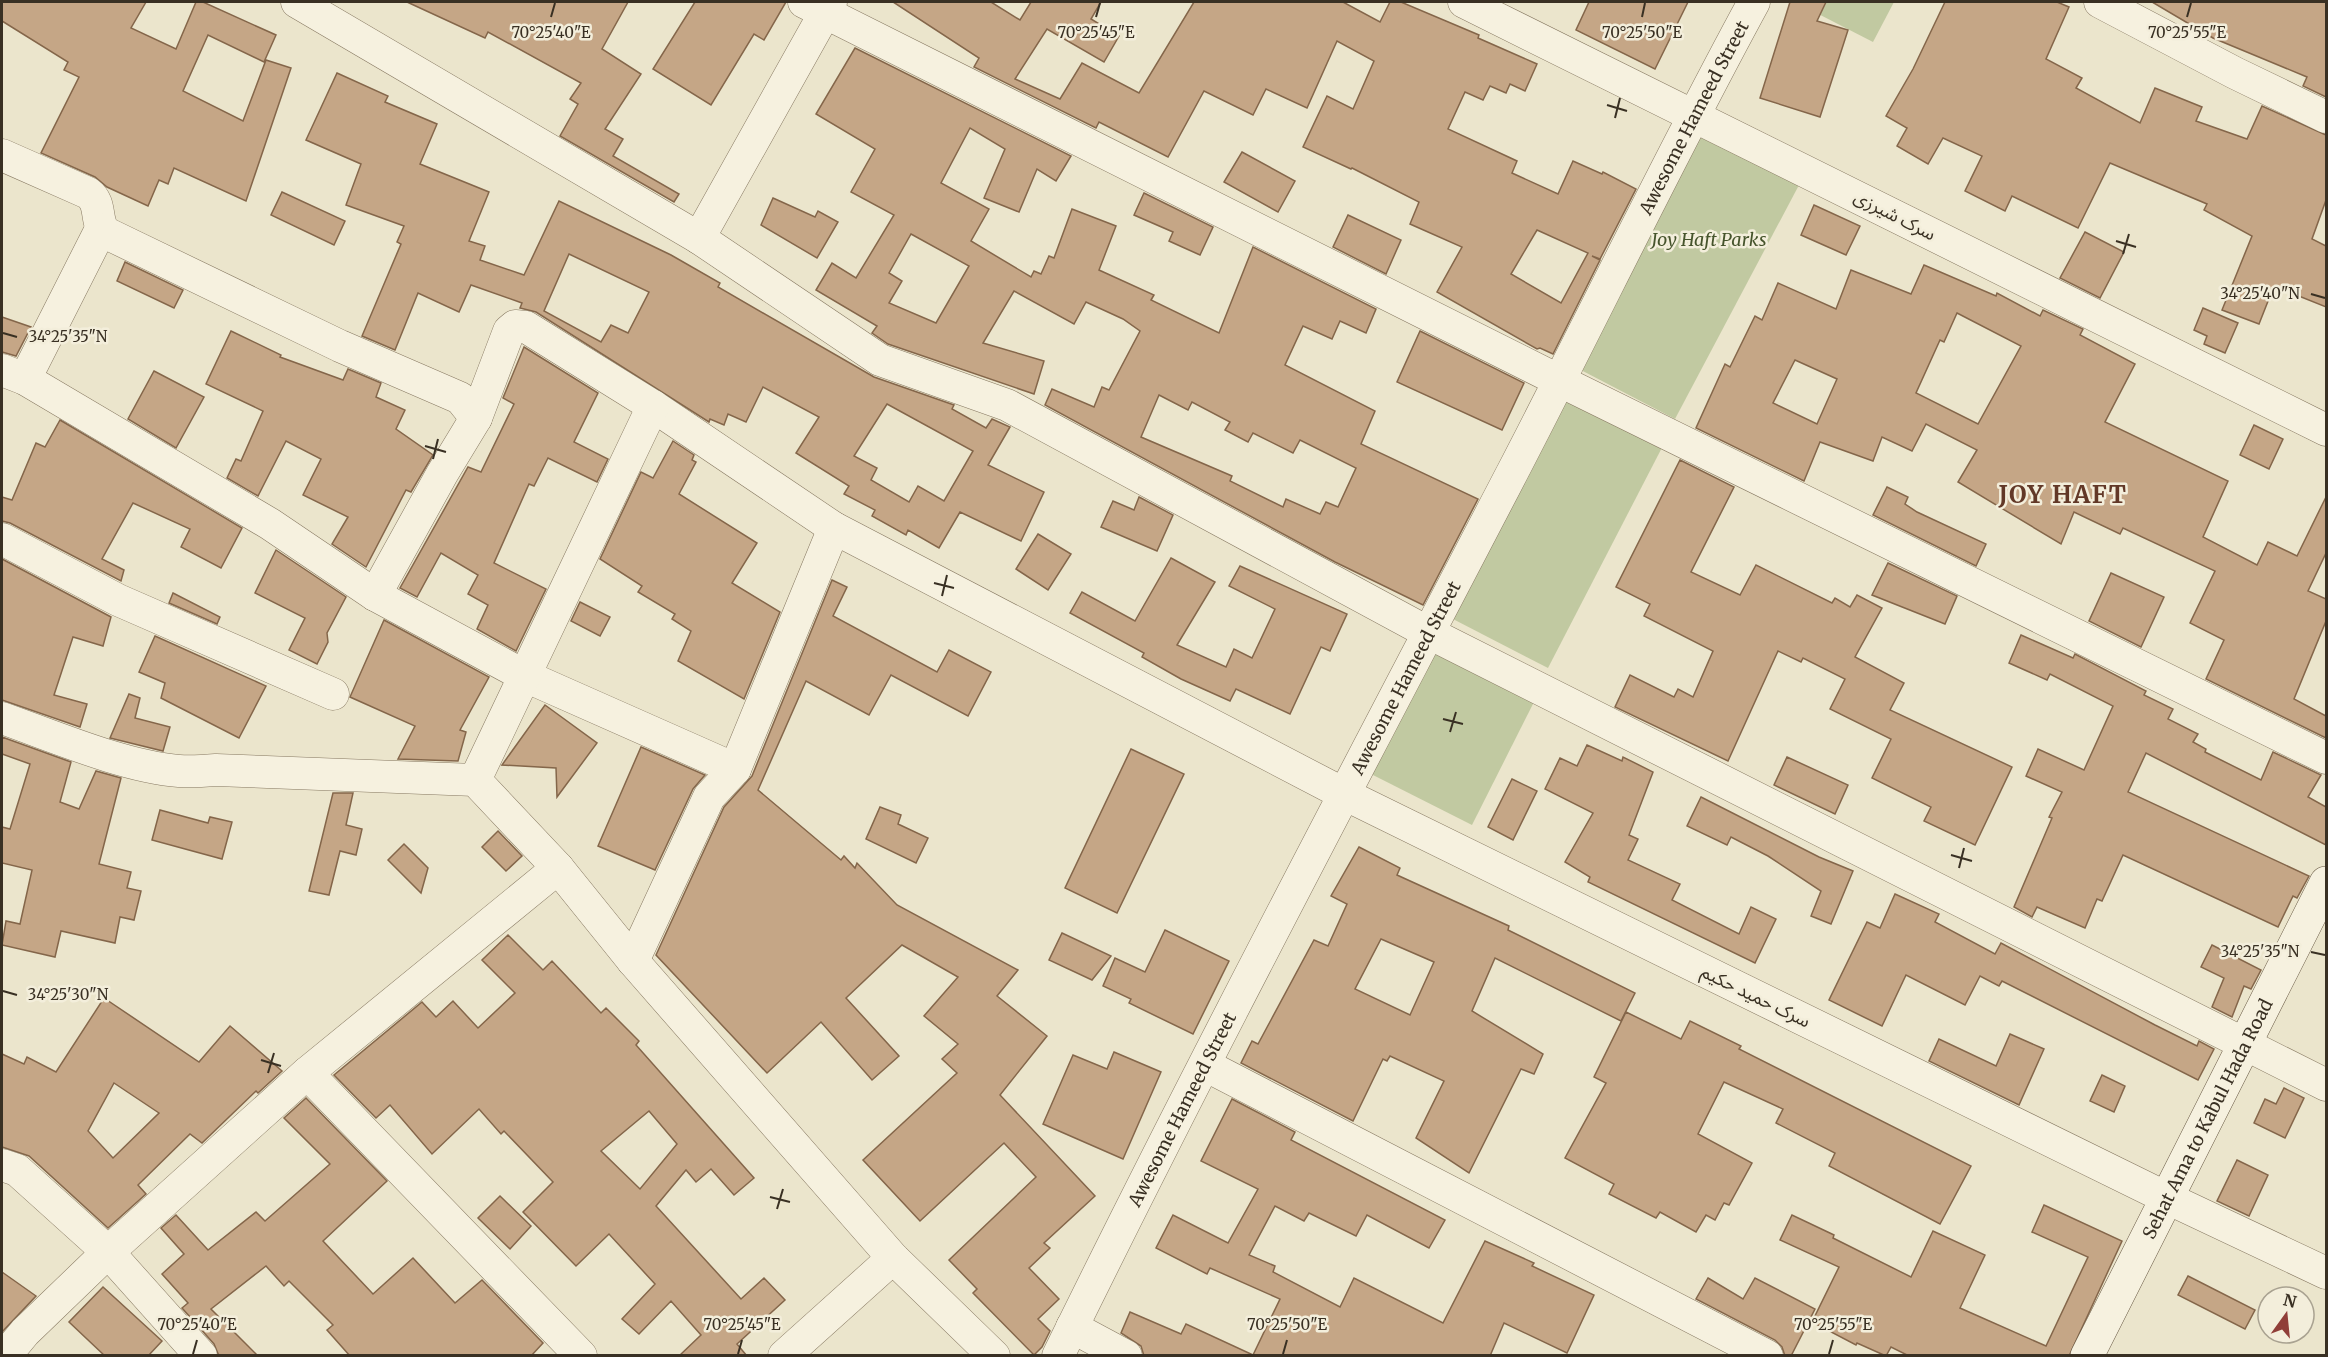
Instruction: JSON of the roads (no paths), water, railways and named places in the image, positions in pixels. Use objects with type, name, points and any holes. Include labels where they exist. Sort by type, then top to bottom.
[{"type":"main road","name":"Sehat Ama to Kabul Hada Road","points":[[2087,1356],[2326,883]]},
{"type":"street","points":[[297,2],[699,238],[880,360],[1007,405],[1429,633],[2326,1085]]},
{"type":"street","name":"سرک شیرزی","points":[[1464,2],[2326,430]]},
{"type":"street","name":"Awesome Hameed Street","points":[[1058,1356],[1205,1065],[1560,381],[1693,114],[1754,2]]},
{"type":"street","points":[[2100,2],[2235,73],[2326,117]]},
{"type":"street","points":[[699,238],[820,5],[1560,381],[2326,758]]},
{"type":"street","points":[[2,155],[88,193],[98,203],[101,229],[13,374],[270,524],[375,595],[525,676],[735,769]]},
{"type":"street","points":[[101,229],[340,346],[460,398],[476,418],[375,595]]},
{"type":"street","name":"سرک حمید حکیم","points":[[476,418],[508,331],[515,326],[526,327],[653,406],[834,528],[1346,795],[2167,1198],[2326,1273]]},
{"type":"street","points":[[475,780],[653,406]]},
{"type":"street","points":[[633,961],[709,797],[735,769],[834,528]]},
{"type":"street","points":[[2,539],[118,600],[333,694]]},
{"type":"street","points":[[2,717],[82,746],[151,766],[179,771],[216,770],[475,780],[558,868],[633,961],[893,1258],[994,1356]]},
{"type":"street","points":[[5,1356],[25,1332],[108,1252],[307,1072],[558,868]]},
{"type":"street","points":[[1205,1065],[1767,1356]]},
{"type":"street","points":[[307,1072],[581,1356]]},
{"type":"street","points":[[2,1165],[17,1170],[108,1252],[201,1356]]},
{"type":"street","points":[[784,1356],[893,1258]]},
{"type":"street","points":[[1072,1327],[1126,1356]]},
{"type":"district","name":"JOY HAFT","points":[[2063,494]]},
{"type":"park label","name":"Joy Haft Parks","points":[[1709,239]]}]
